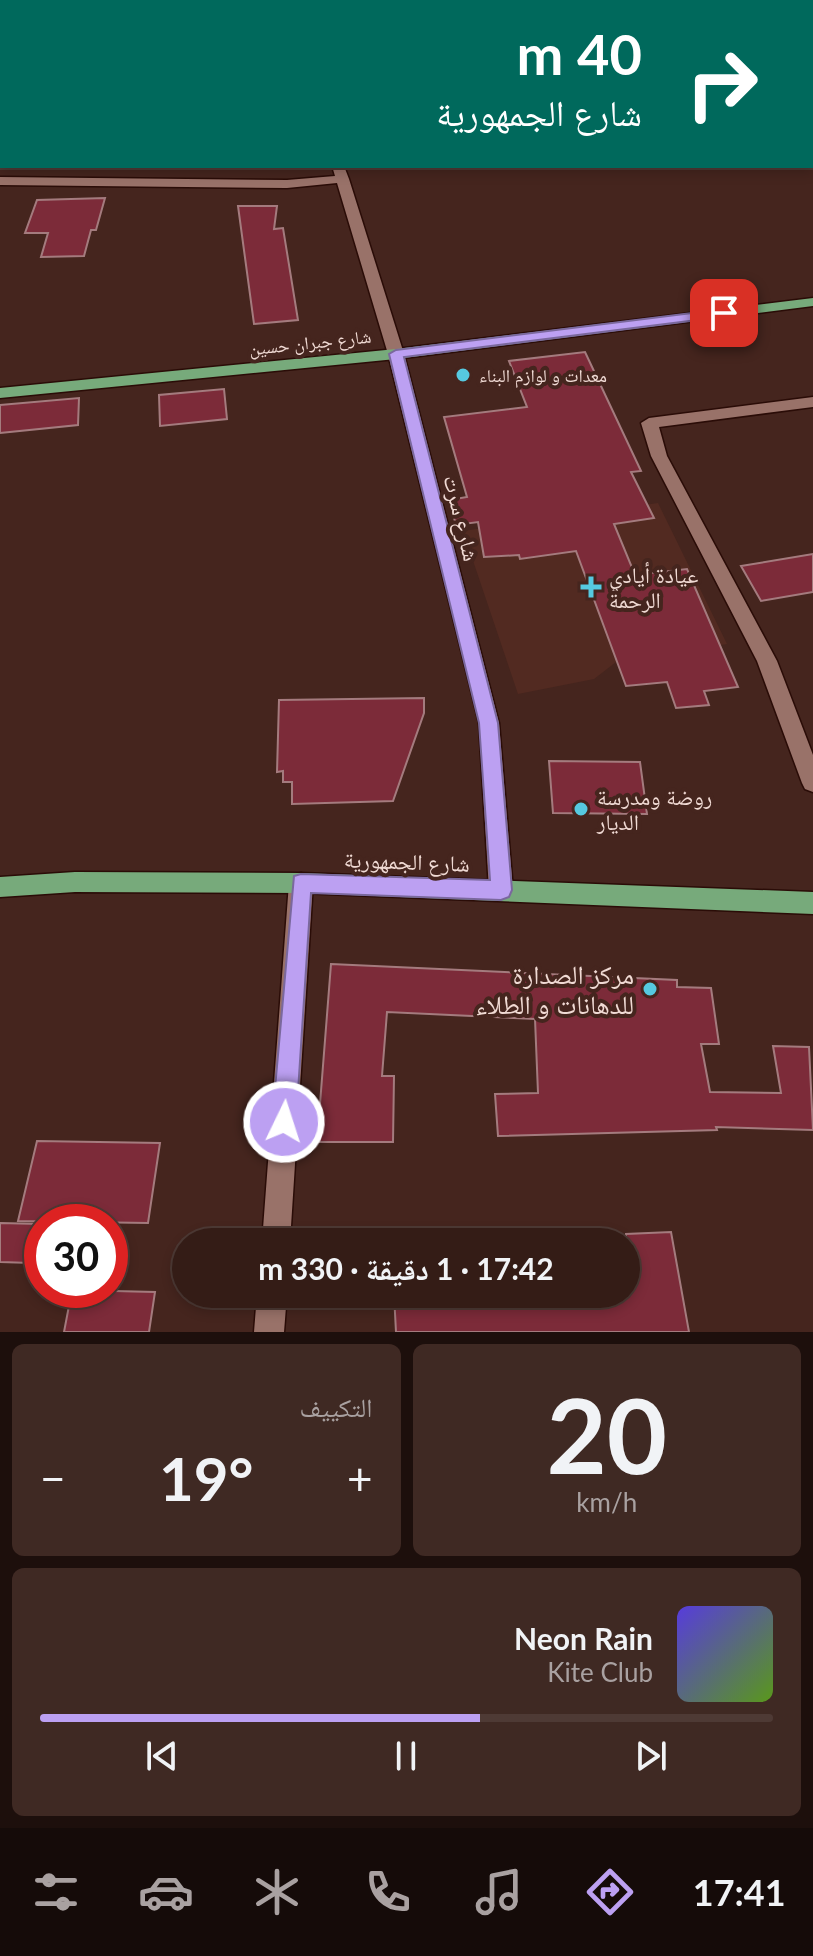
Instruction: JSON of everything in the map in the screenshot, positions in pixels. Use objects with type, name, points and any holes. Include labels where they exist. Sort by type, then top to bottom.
[{"type":"main road","name":"شارع جبران حسين","points":[[0,393],[396,354],[813,302]]},
{"type":"main road","name":"شارع الجمهورية","points":[[0,887],[75,882],[301,883],[813,903]]},
{"type":"street","points":[[0,181],[287,184],[340,173]]},
{"type":"street","name":"شارع سرت","points":[[340,173],[396,354],[489,723],[501,890]]},
{"type":"street","points":[[813,402],[649,423],[659,456],[767,661],[813,783]]},
{"type":"street","points":[[277,1228],[301,883]]},
{"type":"street","points":[[269,1332],[271,1308]]},
{"type":"shaded area","name":"عيادة أيادي الرحمة","points":[[658,503],[727,644],[616,662],[594,679],[518,694],[463,531]]},
{"type":"building","points":[[105,198],[96,230],[91,230],[84,256],[41,257],[48,233],[25,233],[37,200]]},
{"type":"building","points":[[238,206],[277,206],[274,229],[283,228],[298,320],[254,324]]},
{"type":"building","points":[[585,352],[641,471],[631,472],[654,518],[614,524],[635,575],[687,569],[738,687],[704,691],[709,705],[676,708],[667,682],[626,686],[576,551],[520,559],[519,555],[484,557],[478,522],[456,525],[449,500],[467,497],[444,417],[527,407],[509,361]]},
{"type":"building","points":[[224,389],[227,419],[160,426],[159,395]]},
{"type":"building","points":[[79,398],[78,425],[0,433],[0,405]]},
{"type":"building","points":[[813,554],[813,592],[761,601],[741,566]]},
{"type":"building","points":[[424,698],[424,713],[393,801],[292,804],[292,782],[283,782],[283,771],[277,772],[279,700]]},
{"type":"building","points":[[549,761],[640,762],[647,814],[553,813]]},
{"type":"building","points":[[331,964],[677,980],[677,987],[711,988],[719,1044],[701,1044],[710,1092],[781,1093],[773,1046],[809,1047],[813,1130],[716,1127],[717,1130],[498,1136],[495,1094],[538,1093],[535,1019],[387,1012],[382,1076],[394,1076],[393,1142],[317,1142]]},
{"type":"building","points":[[37,1141],[160,1143],[148,1223],[128,1223],[128,1204],[24,1204],[24,1221],[18,1221]]},
{"type":"building","points":[[0,1223],[24,1224],[24,1263],[0,1262]]},
{"type":"building","points":[[671,1232],[689,1332],[396,1332],[395,1308],[640,1308],[640,1233]]},
{"type":"building","points":[[128,1291],[155,1292],[149,1332],[64,1332],[69,1308],[128,1308]]},
{"type":"place","name":"معدات و لوازم البناء","points":[[463,375]]},
{"type":"place","name":"عيادة أيادي الرحمة","points":[[591,587]]},
{"type":"place","name":"روضة ومدرسة الديار","points":[[581,809]]},
{"type":"place","name":"مركز الصدارة للدهانات و الطلاء","points":[[650,989]]},
{"type":"route","points":[[284,1122],[301,883],[501,890],[489,723],[396,354],[724,313]]}]
